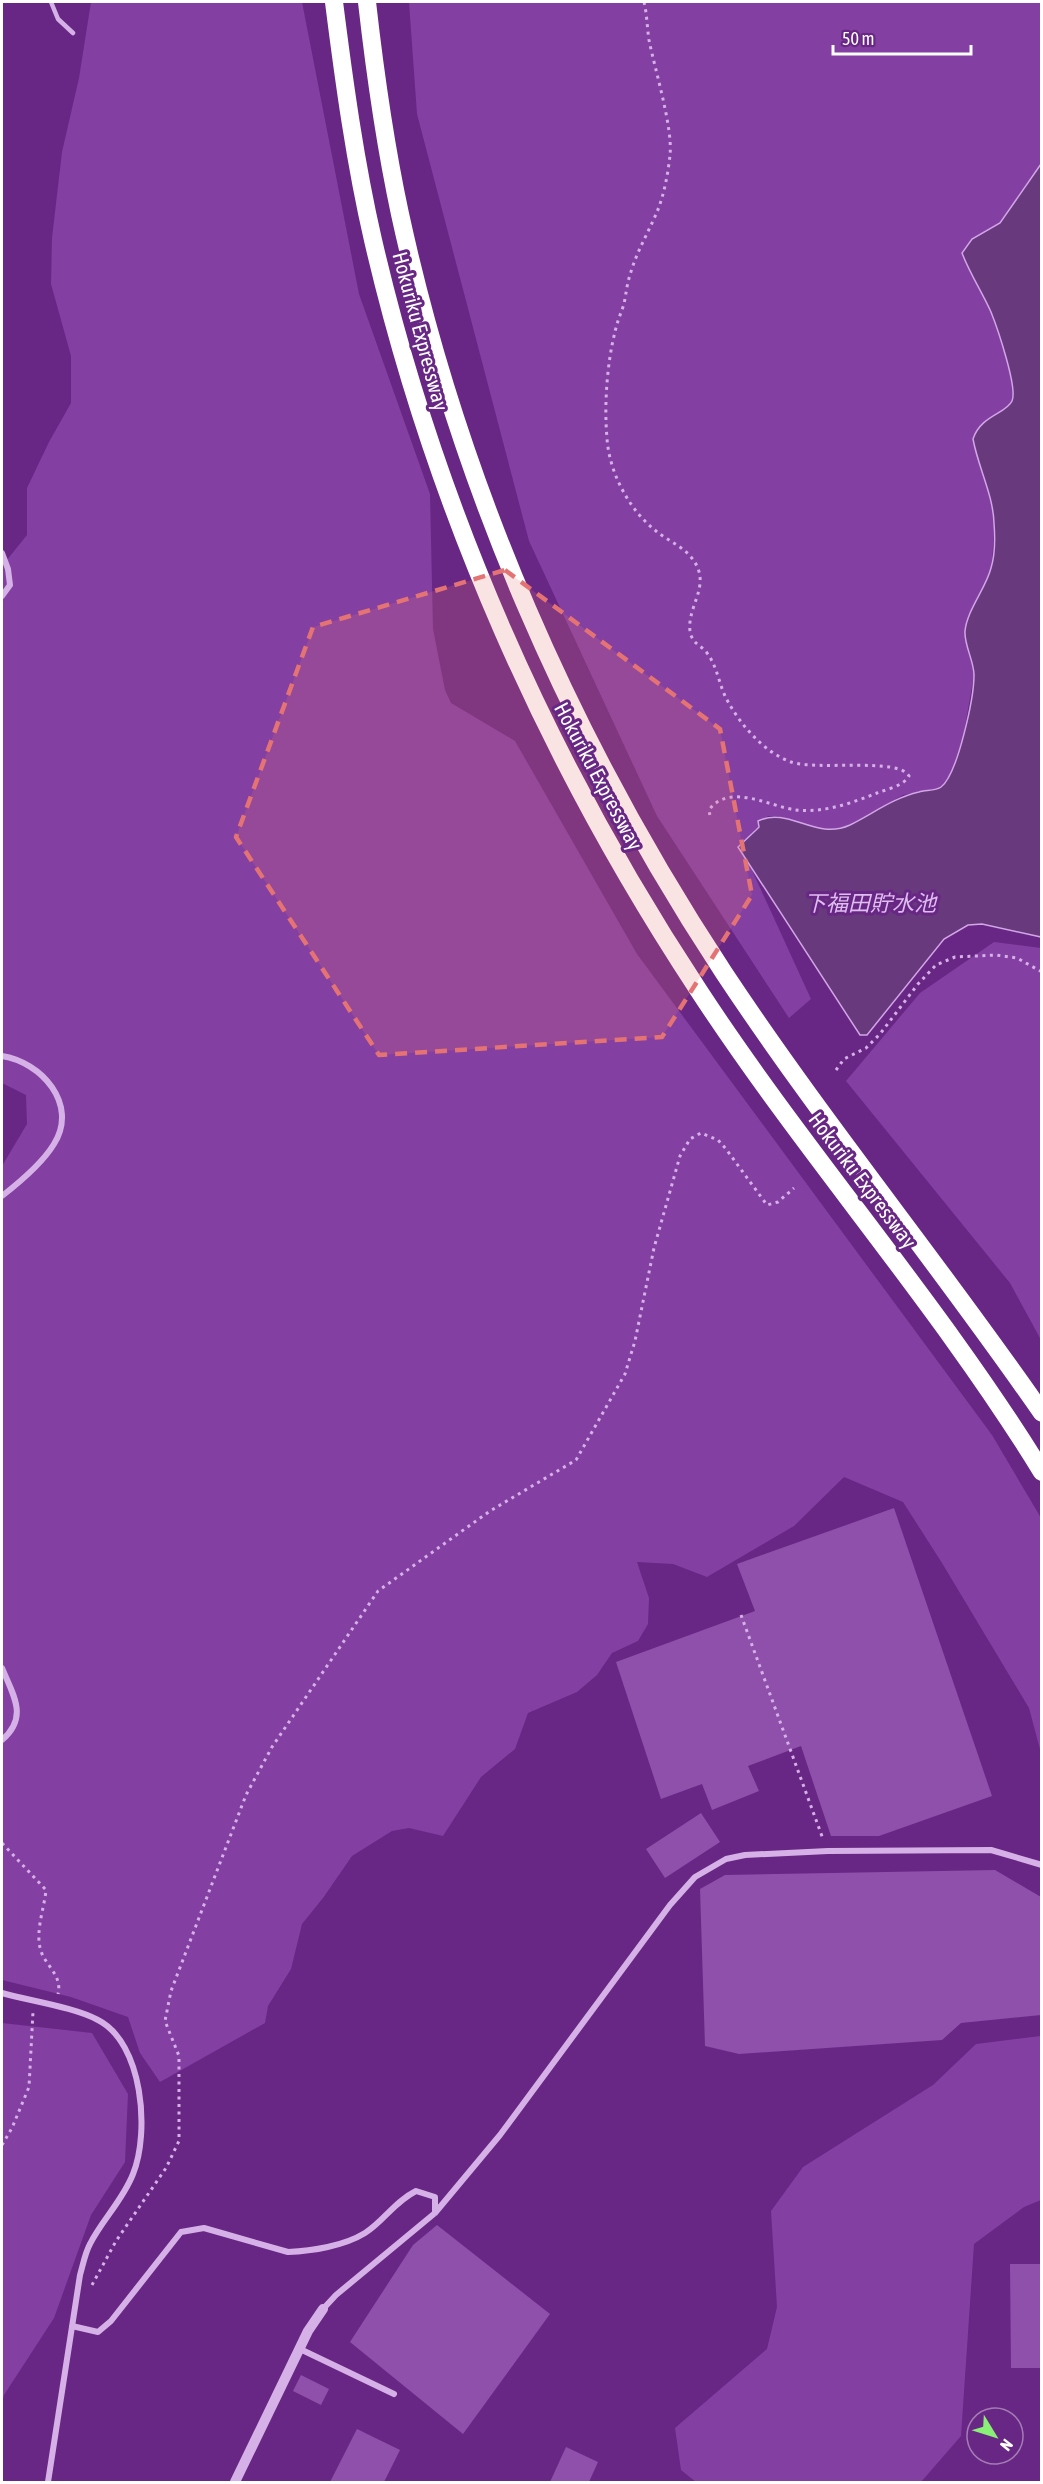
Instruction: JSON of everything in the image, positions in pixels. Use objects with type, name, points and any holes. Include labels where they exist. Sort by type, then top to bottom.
[{"type":"highway","name":"Hokuriku Expressway","points":[[334,2],[370,226],[424,429],[457,522],[534,701],[585,801],[639,897],[701,994],[765,1086],[956,1343],[1041,1472]]},
{"type":"highway","name":"Hokuriku Expressway","points":[[366,2],[400,213],[452,410],[486,508],[517,586],[561,685],[613,786],[652,855],[725,974],[786,1061],[979,1322],[1041,1413]]},
{"type":"street","points":[[2,553],[8,569],[10,585],[2,596]]},
{"type":"street","points":[[2,1056],[30,1066],[44,1076],[53,1086],[62,1119],[54,1144],[24,1177],[2,1196]]},
{"type":"street","points":[[2,1668],[18,1710],[12,1730],[2,1740]]},
{"type":"street","points":[[236,2482],[308,2331],[323,2309],[336,2295],[435,2213],[500,2135],[664,1913],[695,1877],[726,1859],[745,1855],[828,1851],[991,1850],[1041,1865]]},
{"type":"street","points":[[2,1993],[87,2015],[111,2028],[128,2053],[140,2098],[138,2151],[134,2173],[119,2202],[89,2245],[76,2295],[48,2482]]},
{"type":"street","points":[[72,2325],[98,2332],[111,2321],[181,2232],[204,2228],[288,2252],[343,2242],[366,2232],[401,2198],[416,2191],[435,2197],[435,2213]]},
{"type":"street","points":[[300,2349],[394,2394]]},
{"type":"lane","points":[[51,2],[58,19],[73,33]]},
{"type":"path","points":[[644,2],[671,152],[658,210],[630,275],[624,305],[614,333],[606,394],[607,442],[611,460],[620,483],[638,516],[694,560],[701,575],[690,630],[695,644],[707,652],[727,699],[744,727],[768,748],[790,762],[824,767],[878,765],[897,767],[907,771],[909,776],[900,784],[854,802],[829,808],[796,810],[741,797],[725,799],[713,804],[709,810],[710,816]]},
{"type":"path","points":[[836,1070],[844,1059],[866,1048],[880,1034],[918,984],[936,965],[955,957],[996,955],[1017,958],[1041,972]]},
{"type":"path","points":[[76,2295],[90,2287],[116,2241],[166,2168],[179,2141],[179,2056],[165,2021],[171,1991],[246,1795],[272,1747],[378,1591],[490,1511],[576,1460],[625,1374],[635,1341],[654,1248],[680,1156],[690,1139],[701,1133],[718,1140],[767,1204],[778,1202],[794,1188]]},
{"type":"path","points":[[741,1615],[828,1851]]},
{"type":"path","points":[[2,1843],[46,1890],[39,1936],[42,1955],[56,1975],[60,1987],[55,2007]]},
{"type":"path","points":[[2,2145],[12,2128],[29,2087],[34,2002]]},
{"type":"highlighted area","points":[[505,570],[720,729],[752,895],[662,1037],[379,1055],[236,837],[313,627]]},
{"type":"shaded area","points":[[91,2],[302,2],[359,294],[430,494],[433,629],[445,690],[451,703],[515,741],[637,954],[992,1435],[1041,1518],[1041,1753],[1029,1708],[903,1502],[844,1477],[794,1526],[707,1577],[673,1564],[637,1562],[649,1598],[648,1624],[638,1641],[612,1653],[597,1675],[577,1692],[528,1713],[515,1749],[481,1777],[443,1836],[409,1828],[392,1831],[352,1856],[302,1924],[291,1969],[268,2006],[265,2023],[160,2082],[140,2053],[128,2017],[71,1997],[2,1980],[2,1166],[27,1124],[26,1095],[2,1083],[2,566],[27,535],[27,488],[71,403],[71,356],[51,284],[52,238],[62,152],[79,78]]},
{"type":"shaded area","points":[[409,2],[1041,2],[1041,164],[1000,223],[972,239],[962,253],[998,330],[1010,371],[1013,394],[1009,405],[987,420],[973,439],[991,500],[994,523],[992,567],[977,598],[971,657],[974,675],[963,738],[951,774],[939,788],[903,795],[848,826],[834,829],[818,830],[778,816],[768,816],[738,847],[751,868],[811,999],[789,1018],[657,816],[529,541],[417,114]]},
{"type":"shaded area","points":[[994,942],[1041,948],[1041,1340],[1010,1283],[846,1081],[920,993]]},
{"type":"shaded area","points":[[2,2023],[92,2033],[128,2094],[125,2162],[91,2215],[54,2318],[4,2395],[2,2403]]},
{"type":"shaded area","points":[[1041,2036],[1041,2200],[1024,2207],[974,2244],[961,2436],[921,2482],[696,2482],[681,2470],[675,2428],[767,2349],[777,2307],[771,2211],[803,2167],[933,2085],[976,2044]]},
{"type":"water","name":"下福田貯水池","points":[[1041,164],[1041,937],[982,924],[968,925],[944,939],[867,1035],[860,1035],[738,847],[759,827],[758,821],[769,818],[792,820],[825,829],[837,829],[850,825],[901,798],[941,787],[953,767],[968,717],[974,675],[966,642],[966,623],[989,576],[994,546],[993,512],[973,439],[987,420],[1009,405],[1013,394],[1010,371],[994,320],[962,253],[972,239],[1000,223]]},
{"type":"building","points":[[894,1508],[992,1796],[879,1836],[831,1836],[801,1746],[748,1766],[759,1791],[712,1810],[702,1784],[661,1799],[616,1662],[755,1611],[737,1564]]},
{"type":"building","points":[[701,1813],[720,1842],[665,1878],[646,1849]]},
{"type":"building","points":[[995,1870],[1041,1897],[1041,2015],[961,2023],[942,2040],[739,2054],[705,2046],[700,1889],[725,1875]]},
{"type":"building","points":[[437,2225],[550,2314],[463,2434],[350,2342],[413,2245]]},
{"type":"building","points":[[1010,2264],[1041,2264],[1041,2368],[1011,2368]]},
{"type":"building","points":[[301,2375],[329,2389],[321,2405],[293,2391]]},
{"type":"building","points":[[357,2429],[400,2450],[384,2482],[330,2482]]},
{"type":"building","points":[[566,2447],[598,2462],[589,2482],[550,2482]]}]
